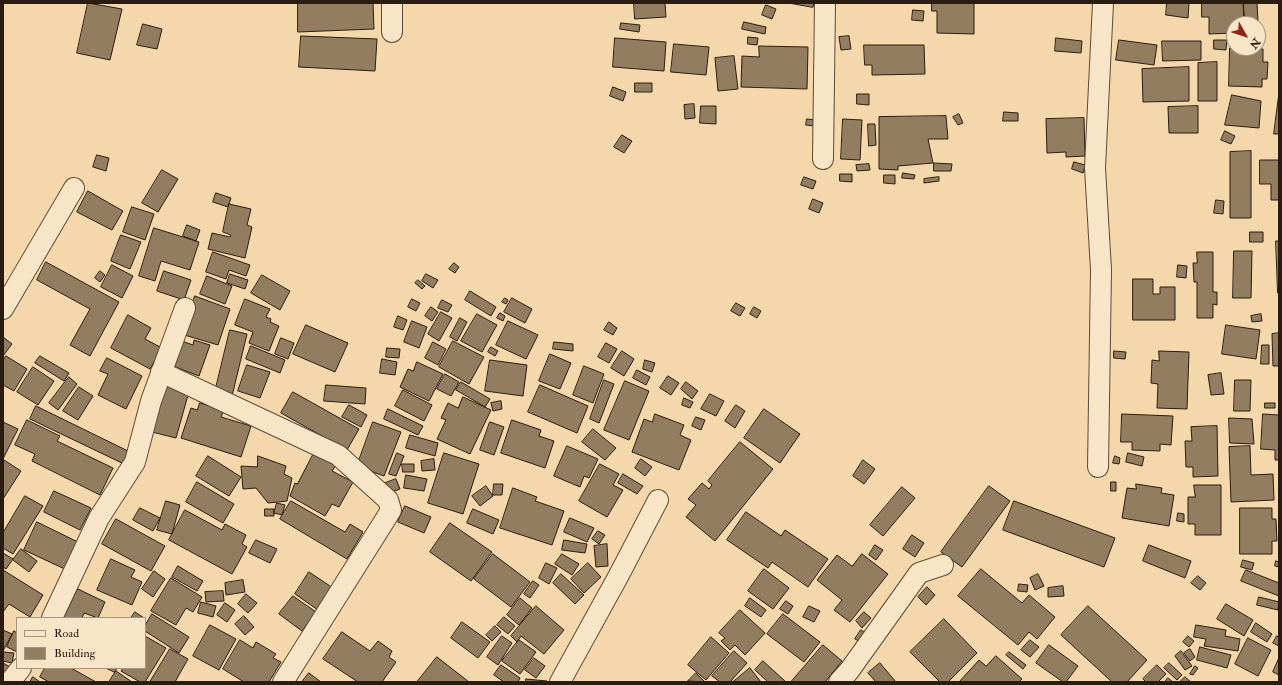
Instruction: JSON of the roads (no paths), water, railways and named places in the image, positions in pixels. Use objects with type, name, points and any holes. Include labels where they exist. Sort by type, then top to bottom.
[{"type":"street","points":[[392,3],[392,32]]},
{"type":"street","points":[[823,158],[826,3]]},
{"type":"street","points":[[1098,467],[1101,270],[1094,168],[1103,3]]},
{"type":"street","points":[[3,309],[74,188]]},
{"type":"street","points":[[52,617],[99,518],[135,462],[151,401],[185,308]]},
{"type":"street","points":[[161,372],[338,455],[388,500],[391,510],[283,682]]},
{"type":"street","points":[[560,682],[619,575],[658,500]]},
{"type":"street","points":[[839,682],[849,671],[919,573],[943,565]]},
{"type":"street","points":[[10,682],[20,669]]}]
